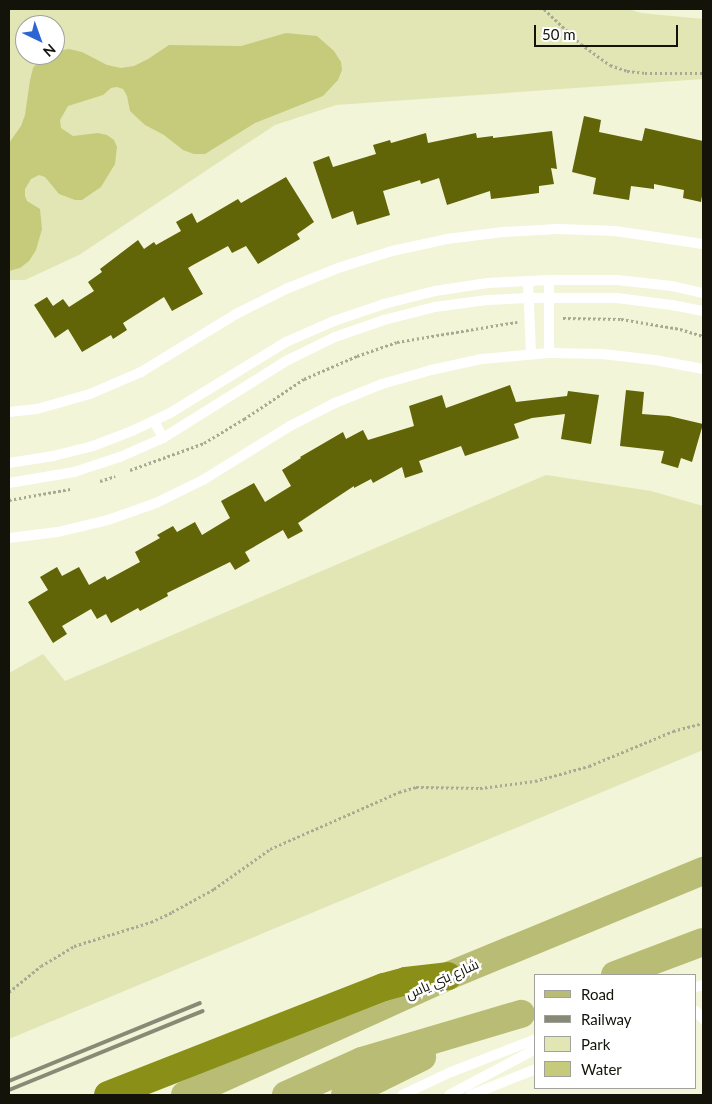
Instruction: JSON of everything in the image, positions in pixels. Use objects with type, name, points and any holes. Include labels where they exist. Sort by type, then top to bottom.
[{"type":"highway","points":[[108,1095],[384,987],[406,981],[448,976]]},
{"type":"main road","name":"شارع بني ياس","points":[[185,1095],[448,976],[703,871]]},
{"type":"main road","points":[[618,974],[703,942]]},
{"type":"main road","points":[[286,1095],[362,1061],[528,1011]]},
{"type":"main road","points":[[345,1095],[400,1067],[528,1011]]},
{"type":"lane","points":[[9,412],[37,409],[90,394],[141,372],[236,314],[286,288],[338,268],[392,251],[502,232],[558,229],[614,231],[703,244]]},
{"type":"lane","points":[[549,280],[550,353]]},
{"type":"lane","points":[[9,463],[53,456],[93,446],[154,420],[286,342],[334,321],[384,304],[435,291],[487,283],[549,280],[617,280],[672,286],[703,293]]},
{"type":"lane","points":[[528,281],[531,354]]},
{"type":"lane","points":[[9,483],[74,472],[120,457],[163,438],[288,360],[335,337],[384,320],[435,307],[487,300],[617,298],[672,305],[703,312]]},
{"type":"lane","points":[[9,538],[58,532],[108,520],[156,503],[202,480],[290,426],[335,403],[382,384],[464,363],[531,354],[602,354],[646,359],[703,369]]},
{"type":"lane","points":[[154,420],[163,438]]},
{"type":"lane","points":[[231,1086],[355,1019]]},
{"type":"lane","points":[[402,1095],[450,1072],[534,1040]]},
{"type":"lane","points":[[449,1095],[534,1050]]},
{"type":"lane","points":[[471,1095],[534,1070]]},
{"type":"path","points":[[544,9],[581,44],[610,65],[628,71],[645,73],[703,73]]},
{"type":"path","points":[[9,992],[41,966],[74,946],[151,922],[214,889],[270,849],[399,792],[416,787],[480,788],[535,781],[590,766],[673,731],[703,723]]},
{"type":"green space","points":[[9,9],[629,9],[641,13],[703,19],[703,79],[336,105],[275,125],[79,255],[25,280],[9,280]]},
{"type":"green space","points":[[546,475],[651,491],[703,506],[703,750],[9,1039],[9,673],[43,654],[65,681]]},
{"type":"water","points":[[286,33],[317,36],[334,51],[341,62],[342,70],[338,80],[323,96],[255,123],[205,154],[194,154],[183,150],[164,135],[145,125],[130,111],[127,96],[123,89],[111,88],[103,95],[68,106],[60,120],[61,128],[73,136],[98,133],[107,135],[114,140],[117,147],[115,164],[101,187],[82,200],[75,200],[59,194],[45,177],[39,175],[31,179],[25,189],[25,196],[27,201],[40,209],[42,229],[36,250],[29,261],[20,268],[9,271],[9,143],[21,126],[25,115],[30,80],[36,65],[65,65],[65,50],[69,49],[82,52],[107,65],[121,68],[134,66],[169,45],[241,46]]},
{"type":"building","points":[[584,116],[601,120],[599,132],[642,141],[645,128],[703,141],[703,190],[701,202],[683,198],[684,190],[654,184],[654,189],[631,186],[629,200],[593,194],[596,178],[572,172]]},
{"type":"building","points":[[552,131],[557,169],[551,168],[554,184],[539,186],[539,193],[491,199],[490,191],[447,205],[439,178],[421,184],[420,180],[383,191],[390,215],[357,225],[353,211],[332,219],[313,162],[329,156],[333,167],[376,154],[373,145],[390,140],[391,143],[426,133],[428,143],[476,133],[477,138],[493,136],[493,138]]},
{"type":"building","points":[[286,177],[314,222],[297,234],[300,239],[258,264],[246,246],[232,253],[228,246],[193,265],[188,268],[203,294],[172,311],[164,297],[123,323],[127,330],[113,339],[111,335],[82,352],[68,329],[55,338],[34,305],[47,297],[53,306],[63,299],[69,307],[94,291],[88,282],[102,272],[100,269],[138,240],[144,249],[154,242],[156,245],[181,231],[176,222],[192,213],[197,223],[238,199],[241,203]]},
{"type":"building","points":[[510,385],[516,402],[567,396],[568,391],[599,395],[591,444],[561,439],[565,414],[532,418],[514,424],[519,438],[465,456],[461,446],[419,461],[423,472],[405,478],[402,467],[373,483],[371,479],[354,488],[354,486],[298,523],[303,531],[288,539],[283,530],[245,552],[250,561],[235,570],[230,562],[167,593],[168,596],[140,611],[138,608],[111,623],[106,614],[97,619],[91,609],[62,626],[67,634],[53,643],[28,602],[48,590],[40,577],[57,567],[62,576],[79,567],[89,585],[105,576],[107,580],[140,562],[135,552],[160,538],[157,535],[173,526],[177,532],[195,522],[202,535],[230,518],[221,501],[254,483],[265,502],[291,486],[282,470],[300,457],[343,432],[346,439],[363,430],[368,440],[414,426],[409,406],[442,395],[446,408]]},
{"type":"building","points":[[626,390],[644,392],[642,414],[669,416],[703,424],[692,462],[681,458],[678,468],[661,463],[664,451],[620,446]]},
{"type":"railway","points":[[9,1081],[200,1003]]},
{"type":"railway","points":[[9,1090],[203,1011]]}]
